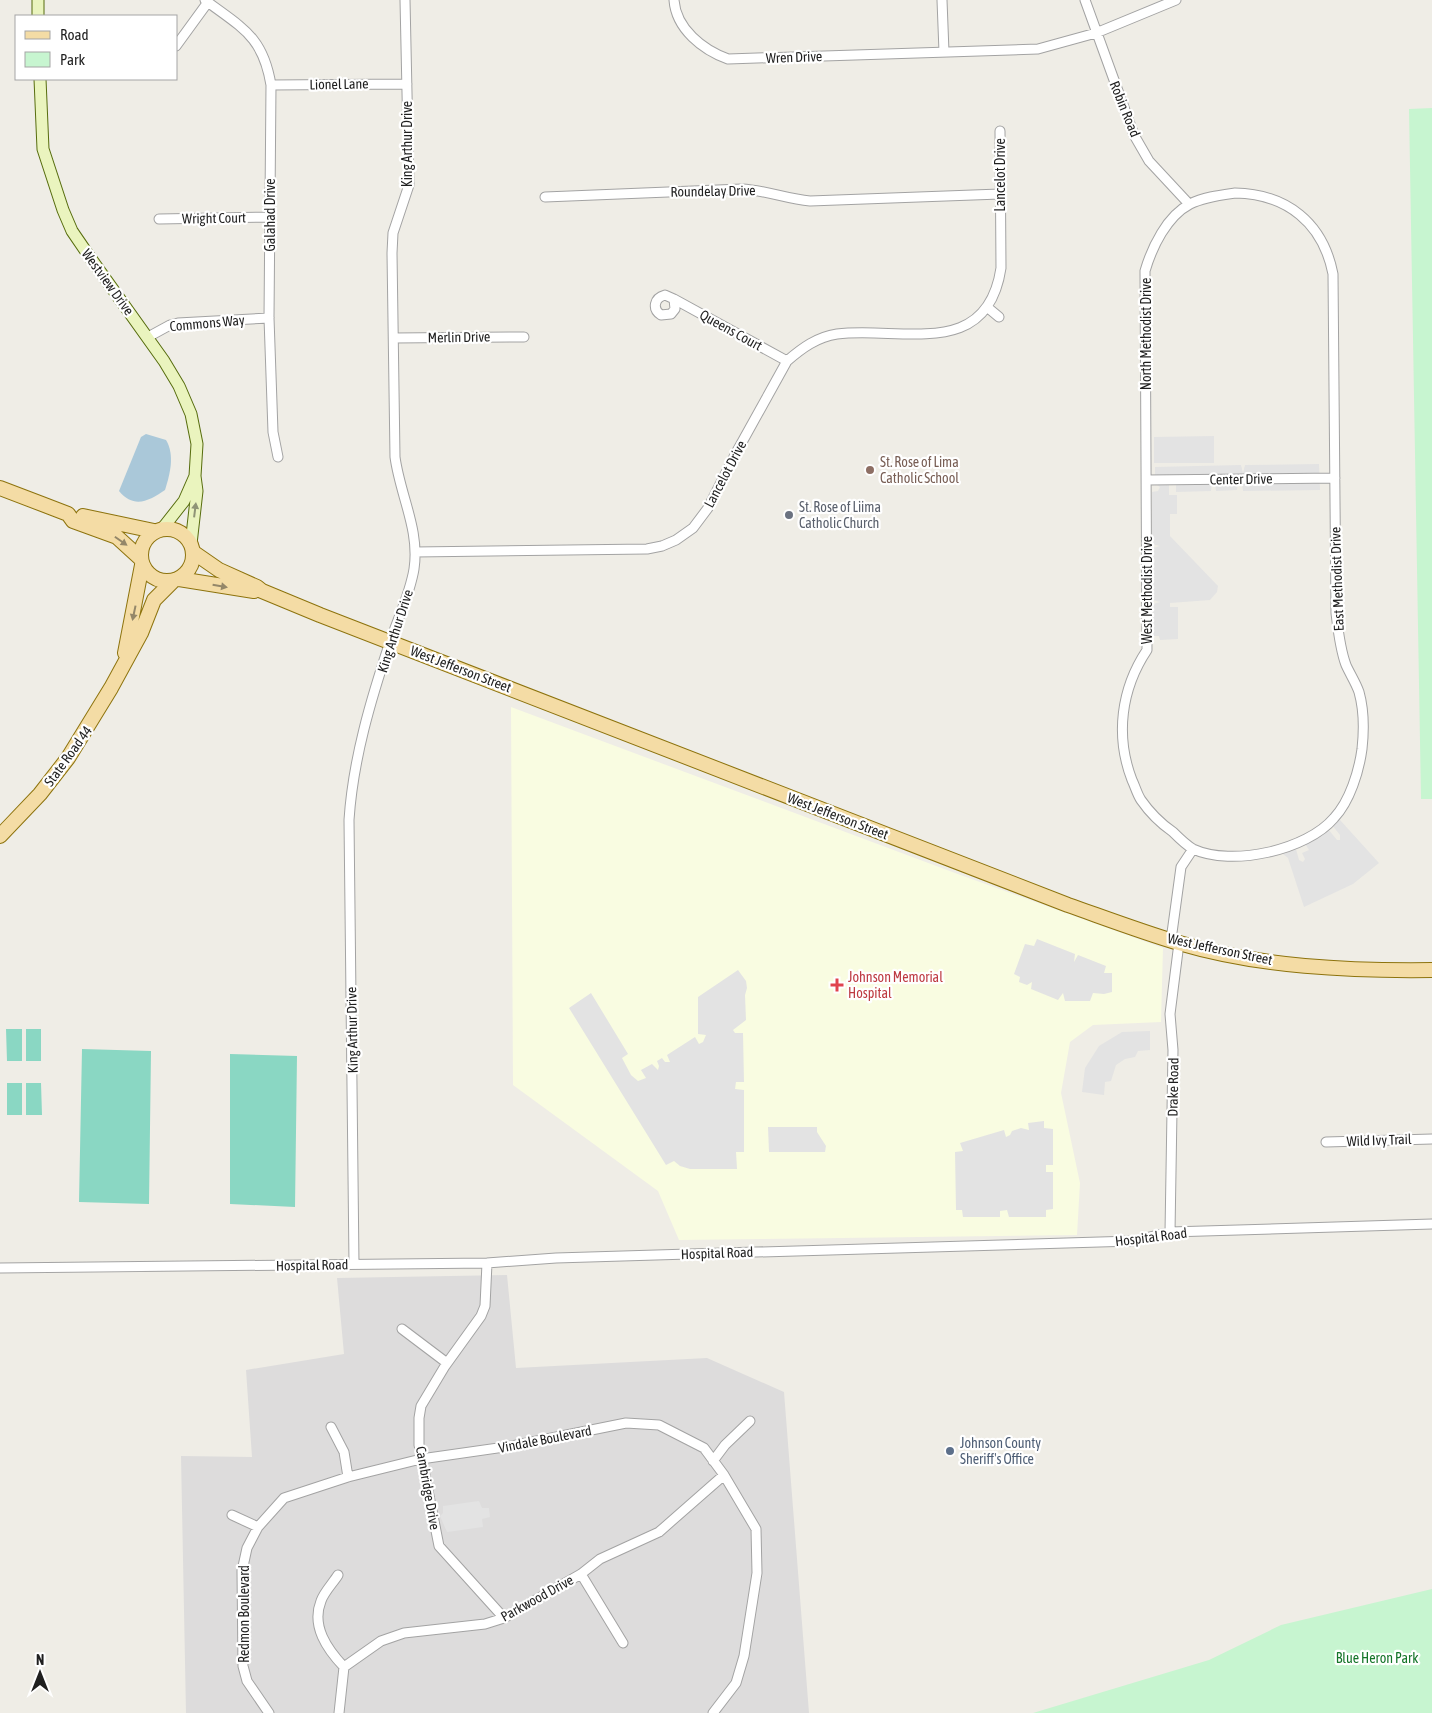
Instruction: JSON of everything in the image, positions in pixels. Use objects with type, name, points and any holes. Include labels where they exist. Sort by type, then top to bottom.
[{"type":"main road","points":[[0,488],[68,514],[158,530],[179,531],[192,548],[189,569],[176,580],[160,580],[152,577],[141,562],[117,537],[73,520],[68,514]]},
{"type":"main road","points":[[141,562],[143,542],[158,530]]},
{"type":"main road","name":"West Jefferson Street","points":[[192,548],[218,570],[262,591]]},
{"type":"main road","name":"State Road 44","points":[[122,666],[141,562]]},
{"type":"main road","name":"West Jefferson Street","points":[[176,580],[262,591],[1068,905],[1175,941],[1246,957],[1305,966],[1432,970]]},
{"type":"main road","name":"State Road 44","points":[[0,836],[40,794],[68,758],[94,720],[141,634],[154,600],[176,580]]},
{"type":"street","points":[[38,0],[38,15]]},
{"type":"street","name":"King Arthur Drive","points":[[354,1264],[349,820],[358,752],[390,642],[409,588],[414,570],[415,552],[412,524],[399,486],[395,457],[393,233],[409,185],[404,0]]},
{"type":"street","name":"Wren Drive","points":[[674,0],[674,8],[684,27],[697,42],[728,59],[1038,49],[1096,34],[1176,0]]},
{"type":"street","points":[[942,0],[944,52]]},
{"type":"street","name":"Robin Road","points":[[1084,0],[1134,135],[1149,161],[1189,204]]},
{"type":"street","points":[[178,43],[206,1]]},
{"type":"street","name":"Galahad Drive","points":[[206,1],[241,26],[258,45],[265,56],[271,85],[270,318],[273,432],[278,457]]},
{"type":"street","name":"Westview Drive","points":[[40,80],[43,149],[72,231],[148,336],[179,386],[191,414],[197,444],[195,476],[198,491],[192,548]]},
{"type":"street","name":"Lionel Lane","points":[[271,85],[407,84]]},
{"type":"street","name":"Lancelot Drive","points":[[415,552],[632,550],[662,546],[676,540],[693,528],[708,508],[787,361],[809,343],[838,334],[934,335],[952,331],[970,323],[987,307],[998,288],[1001,268],[1000,130]]},
{"type":"street","name":"Roundelay Drive","points":[[545,197],[742,189],[756,189],[795,200],[810,201],[1000,194]]},
{"type":"street","name":"North Methodist Drive","points":[[1147,480],[1146,271],[1156,243],[1166,228],[1189,204],[1210,197],[1235,193],[1255,193],[1274,198],[1293,209],[1308,222],[1329,254],[1333,274],[1335,478]]},
{"type":"street","name":"Wright Court","points":[[158,219],[270,217]]},
{"type":"street","name":"Queens Court","points":[[674,300],[787,361]]},
{"type":"street","points":[[987,307],[999,317]]},
{"type":"street","name":"Commons Way","points":[[148,336],[162,328],[178,323],[270,318]]},
{"type":"street","name":"Merlin Drive","points":[[394,338],[524,337]]},
{"type":"street","name":"Westview Drive","points":[[158,530],[184,501],[195,476]]},
{"type":"street","name":"Center Drive","points":[[1147,480],[1335,478]]},
{"type":"street","name":"East Methodist Drive","points":[[1193,849],[1209,853],[1241,856],[1275,852],[1308,837],[1334,819],[1350,792],[1362,749],[1363,725],[1359,692],[1346,665],[1336,613],[1335,478]]},
{"type":"street","name":"West Methodist Drive","points":[[1147,480],[1147,650],[1130,683],[1124,707],[1121,739],[1129,772],[1139,799],[1154,818],[1193,849]]},
{"type":"street","name":"Drake Road","points":[[1170,1232],[1173,1050],[1170,1014],[1181,867],[1193,849]]},
{"type":"street","name":"Wild Ivy Trail","points":[[1326,1142],[1432,1139]]},
{"type":"street","name":"Hospital Road","points":[[0,1268],[487,1263],[556,1258],[1133,1241],[1170,1232],[1432,1224]]},
{"type":"street","name":"Cambridge Drive","points":[[487,1263],[485,1306],[481,1316],[447,1363],[421,1406],[419,1418],[421,1459],[439,1546],[504,1618]]},
{"type":"street","points":[[402,1329],[447,1363]]},
{"type":"street","points":[[713,1461],[725,1444],[750,1420]]},
{"type":"street","name":"Vindale Boulevard","points":[[348,1477],[421,1459],[512,1446],[626,1423],[659,1424],[704,1448],[724,1475],[756,1529],[758,1573],[744,1656],[736,1683],[713,1713]]},
{"type":"street","points":[[331,1428],[344,1452],[348,1477]]},
{"type":"street","name":"Parkwood Drive","points":[[344,1667],[382,1641],[404,1633],[485,1624],[504,1618],[581,1574],[600,1559],[659,1532],[724,1475]]},
{"type":"street","name":"Redmon Boulevard","points":[[269,1713],[247,1682],[243,1666],[242,1571],[247,1548],[258,1527],[284,1498],[348,1477]]},
{"type":"street","points":[[232,1515],[258,1527]]},
{"type":"street","points":[[581,1574],[623,1643]]},
{"type":"street","points":[[338,1575],[320,1601],[318,1629],[332,1654],[344,1667],[339,1713]]},
{"type":"shaded area","points":[[1214,436],[1214,463],[1154,463],[1154,437]]},
{"type":"shaded area","points":[[1319,464],[1320,490],[1243,491],[1242,483],[1238,483],[1237,490],[1216,491],[1215,483],[1212,483],[1211,491],[1176,492],[1176,484],[1169,484],[1169,495],[1177,495],[1177,514],[1170,514],[1170,536],[1218,586],[1217,592],[1210,600],[1170,603],[1170,607],[1178,607],[1178,639],[1160,640],[1159,636],[1153,636],[1153,604],[1160,602],[1153,600],[1153,548],[1160,546],[1152,544],[1152,492],[1158,491],[1160,487],[1155,484],[1155,467],[1241,465],[1243,473],[1245,465]]},
{"type":"shaded area","name":"Johnson Memorial Hospital","points":[[511,707],[955,873],[1163,948],[1161,1022],[1093,1025],[1070,1042],[1061,1093],[1080,1183],[1077,1235],[679,1240],[658,1191],[513,1085]]},
{"type":"shaded area","points":[[1340,820],[1379,863],[1353,884],[1304,907],[1288,858],[1283,854],[1296,849],[1299,860],[1303,862],[1305,859],[1302,853],[1309,850],[1304,842],[1328,829],[1337,840],[1340,840],[1340,835],[1332,825]]},
{"type":"shaded area","points":[[1037,939],[1075,954],[1074,962],[1078,955],[1106,966],[1104,973],[1112,973],[1112,992],[1104,994],[1093,993],[1090,1001],[1065,1001],[1063,993],[1058,1000],[1031,989],[1032,982],[1027,985],[1019,982],[1020,977],[1014,974],[1025,944],[1034,946]]},
{"type":"shaded area","points":[[738,970],[746,981],[747,988],[745,995],[746,1020],[733,1030],[735,1033],[743,1033],[744,1082],[736,1082],[735,1089],[744,1090],[744,1152],[736,1152],[737,1169],[690,1169],[680,1166],[674,1161],[666,1165],[569,1008],[591,993],[628,1054],[622,1058],[631,1075],[638,1081],[646,1078],[641,1070],[652,1064],[658,1070],[657,1061],[662,1058],[665,1062],[670,1062],[667,1055],[695,1037],[699,1044],[703,1042],[706,1035],[698,1034],[698,997]]},
{"type":"shaded area","points":[[1150,1031],[1150,1050],[1138,1051],[1135,1057],[1125,1059],[1116,1065],[1111,1081],[1105,1082],[1104,1095],[1082,1092],[1085,1068],[1099,1046],[1122,1032]]},
{"type":"shaded area","points":[[1044,1121],[1044,1128],[1053,1129],[1053,1165],[1046,1165],[1046,1172],[1053,1172],[1053,1209],[1046,1210],[1046,1217],[1009,1217],[1007,1210],[1000,1211],[1000,1217],[963,1217],[962,1210],[956,1210],[955,1152],[963,1151],[960,1143],[1004,1130],[1006,1137],[1012,1131],[1021,1128],[1029,1130],[1028,1123]]},
{"type":"shaded area","points":[[768,1127],[817,1127],[817,1132],[826,1146],[825,1152],[769,1152]]},
{"type":"shaded area","points":[[507,1275],[516,1368],[707,1358],[784,1392],[809,1713],[186,1713],[181,1456],[252,1457],[246,1370],[344,1354],[337,1278]]},
{"type":"shaded area","points":[[479,1501],[482,1508],[489,1508],[490,1517],[482,1519],[483,1527],[447,1532],[440,1516],[443,1513],[443,1506]]},
{"type":"green space","points":[[1432,108],[1432,799],[1421,799],[1409,109]]},
{"type":"green space","points":[[6,1029],[22,1029],[22,1061],[7,1061]]},
{"type":"green space","points":[[26,1029],[41,1029],[41,1061],[26,1061]]},
{"type":"green space","points":[[82,1049],[151,1051],[149,1204],[79,1202]]},
{"type":"green space","points":[[230,1054],[297,1056],[295,1207],[230,1204]]},
{"type":"green space","points":[[7,1083],[22,1083],[22,1115],[7,1115]]},
{"type":"green space","points":[[26,1083],[41,1083],[42,1115],[26,1115]]},
{"type":"green space","name":"Blue Heron Park","points":[[1432,1589],[1432,1713],[1033,1713],[1209,1660],[1281,1625]]},
{"type":"water","points":[[146,434],[166,440],[171,458],[170,471],[165,490],[147,500],[130,500],[119,491],[141,437]]},
{"type":"place","name":"St. Rose of Lima Catholic School","points":[[870,470]]},
{"type":"place","name":"St. Rose of Liima Catholic Church","points":[[789,515]]},
{"type":"place","name":"Johnson Memorial Hospital","points":[[837,985]]},
{"type":"place","name":"Johnson County Sheriff's Office","points":[[950,1451]]}]
